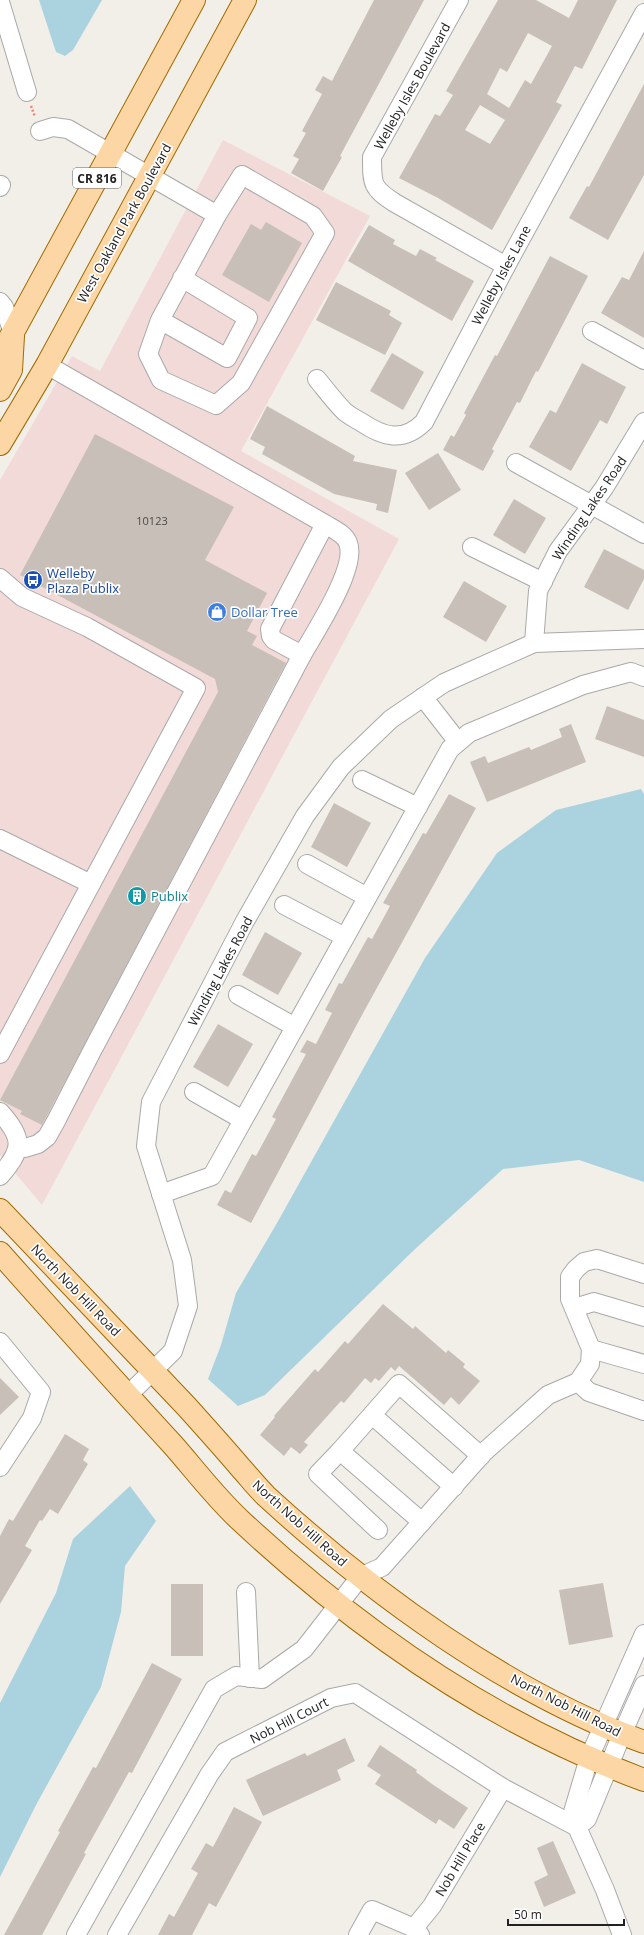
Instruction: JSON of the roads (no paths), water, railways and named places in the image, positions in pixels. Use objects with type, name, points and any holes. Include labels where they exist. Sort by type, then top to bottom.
[{"type":"main road","name":"CR 816","points":[[0,356],[14,333],[194,0]]},
{"type":"main road","name":"West Oakland Park Boulevard","points":[[0,444],[47,365],[245,0]]},
{"type":"main road","points":[[0,390],[11,370],[14,333]]},
{"type":"main road","name":"North Nob Hill Road","points":[[0,1210],[153,1372],[264,1494],[360,1577],[439,1633],[501,1672],[554,1702],[644,1742]]},
{"type":"main road","points":[[0,1253],[239,1520],[338,1605],[406,1655],[483,1703],[538,1733],[598,1762],[644,1780]]},
{"type":"street","name":"Welleby Isles Boulevard","points":[[460,0],[372,157],[372,176],[378,192],[395,204],[506,266]]},
{"type":"street","points":[[0,2],[27,92]]},
{"type":"street","name":"Welleby Isles Lane","points":[[317,379],[346,413],[366,426],[386,435],[399,436],[416,430],[424,422],[506,266],[644,13]]},
{"type":"street","points":[[40,131],[54,127],[68,129],[111,152],[149,176],[217,215]]},
{"type":"street","points":[[242,175],[313,216],[325,233],[241,383],[216,405],[161,380],[148,354],[160,320],[217,215],[242,175]]},
{"type":"street","points":[[160,320],[227,358],[248,318],[182,278]]},
{"type":"street","points":[[0,302],[4,307],[14,333]]},
{"type":"street","points":[[592,331],[644,360]]},
{"type":"street","points":[[18,1145],[25,1148],[38,1144],[47,1137],[344,578],[350,558],[348,543],[340,532],[47,365]]},
{"type":"street","name":"Winding Lakes Road","points":[[534,643],[538,591],[558,551],[592,504],[644,422]]},
{"type":"street","points":[[516,463],[644,534]]},
{"type":"street","points":[[302,656],[274,640],[271,636],[270,629],[325,524]]},
{"type":"street","points":[[472,547],[543,582]]},
{"type":"street","points":[[0,578],[22,597],[87,627],[196,688],[0,1054]]},
{"type":"street","name":"Winding Lakes Road","points":[[127,1396],[173,1351],[188,1306],[182,1260],[146,1146],[151,1102],[245,921],[305,816],[341,767],[391,719],[444,683],[534,643],[644,639]]},
{"type":"street","points":[[161,1194],[212,1176],[450,749],[469,733],[584,685],[631,672],[644,677]]},
{"type":"street","points":[[423,697],[458,742]]},
{"type":"street","points":[[362,780],[418,807]]},
{"type":"street","points":[[0,839],[91,884]]},
{"type":"street","points":[[307,864],[367,897]]},
{"type":"street","points":[[284,905],[345,937]]},
{"type":"street","points":[[238,995],[295,1027]]},
{"type":"street","points":[[194,1092],[243,1120]]},
{"type":"street","points":[[0,1112],[13,1126],[17,1136],[18,1145],[15,1157],[0,1176]]},
{"type":"street","points":[[76,1935],[214,1689],[236,1676],[262,1679],[304,1649],[360,1577],[382,1567],[481,1456],[548,1395],[578,1382],[590,1364],[591,1349],[570,1299],[570,1276],[576,1269],[584,1262],[597,1259],[644,1274]]},
{"type":"street","points":[[574,1308],[594,1302],[644,1317]]},
{"type":"street","points":[[0,1342],[41,1392],[32,1418],[0,1467]]},
{"type":"street","points":[[591,1349],[644,1364]]},
{"type":"street","points":[[578,1382],[589,1392],[644,1411]]},
{"type":"street","points":[[378,1530],[318,1474],[399,1384],[481,1456]]},
{"type":"street","points":[[372,1415],[454,1487]]},
{"type":"street","points":[[340,1451],[422,1522]]},
{"type":"street","points":[[246,1592],[250,1678]]},
{"type":"street","points":[[622,1935],[605,1890],[577,1827],[587,1819],[598,1762],[612,1729],[641,1644]]},
{"type":"street","points":[[612,1729],[640,1700],[644,1685]]},
{"type":"street","name":"Nob Hill Court","points":[[117,1935],[209,1775],[225,1752],[331,1698],[355,1693],[503,1788],[577,1827]]},
{"type":"street","name":"Nob Hill Place","points":[[358,1935],[372,1910],[417,1932],[503,1788]]},
{"type":"water","points":[[39,0],[102,0],[73,50],[65,56],[56,52]]},
{"type":"water","points":[[641,789],[644,794],[644,1182],[579,1160],[503,1169],[414,1250],[265,1395],[238,1406],[208,1379],[221,1345],[236,1293],[277,1223],[425,958],[497,853],[556,810]]},
{"type":"water","points":[[130,1486],[156,1521],[125,1566],[121,1612],[101,1687],[36,1805],[0,1877],[0,1703],[56,1593],[73,1539]]},
{"type":"place","name":"Welleby Plaza Publix","points":[[33,580]]},
{"type":"place","name":"Dollar Tree","points":[[217,612]]},
{"type":"place","name":"Publix","points":[[137,896]]}]
